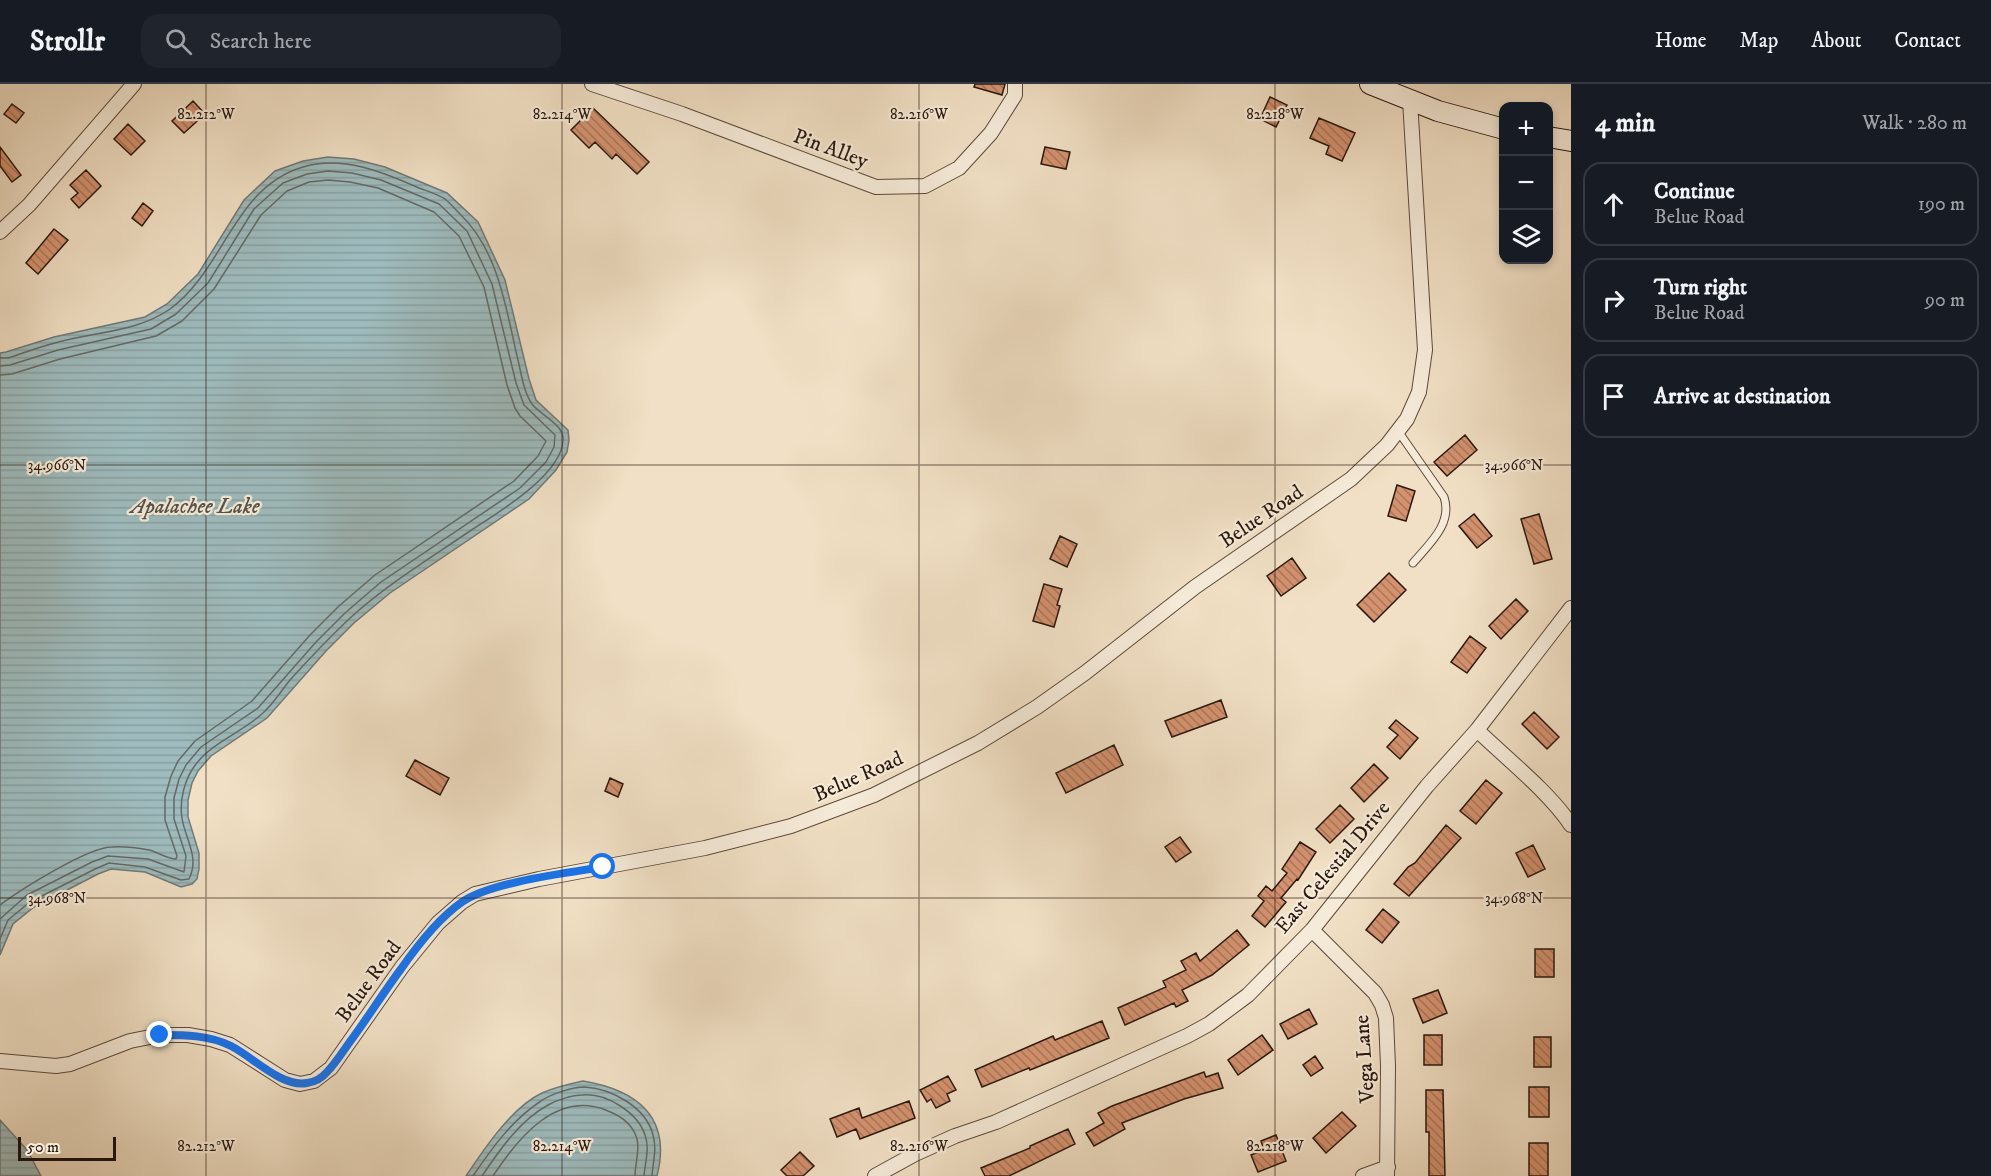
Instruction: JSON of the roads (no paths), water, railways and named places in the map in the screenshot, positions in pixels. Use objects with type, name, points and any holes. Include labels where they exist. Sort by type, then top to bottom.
[{"type":"street","points":[[0,232],[29,205],[134,84]]},
{"type":"street","name":"Pin Alley","points":[[592,84],[682,114],[876,187],[925,186],[959,168],[991,133],[1015,95],[1016,84]]},
{"type":"street","points":[[1370,84],[1458,117],[1499,128]]},
{"type":"street","name":"Belue Road","points":[[0,1061],[63,1065],[130,1041],[160,1035],[188,1035],[230,1045],[285,1080],[300,1084],[314,1081],[331,1068],[402,967],[438,923],[476,894],[538,879],[716,845],[791,826],[874,795],[978,743],[1037,707],[1085,673],[1195,587],[1351,479],[1370,463],[1398,431],[1414,405],[1422,378],[1424,357],[1410,100]]},
{"type":"street","points":[[1553,138],[1571,141]]},
{"type":"street","name":"East Celestial Drive","points":[[875,1176],[954,1136],[996,1122],[1187,1036],[1222,1015],[1248,995],[1312,930],[1427,786],[1477,730],[1571,608]]},
{"type":"street","points":[[1477,730],[1549,799],[1571,825]]},
{"type":"street","name":"Vega Lane","points":[[1312,930],[1375,993],[1382,1005],[1386,1018],[1388,1066],[1388,1171]]},
{"type":"street","points":[[1363,1176],[1388,1171]]},
{"type":"lane","points":[[1398,431],[1444,497],[1447,505],[1444,524],[1413,563]]},
{"type":"water","name":"Apalachee Lake","points":[[328,157],[354,159],[385,167],[447,193],[478,222],[505,280],[536,400],[568,430],[567,452],[556,470],[529,499],[390,593],[354,623],[326,651],[267,718],[211,756],[198,771],[188,800],[188,817],[199,853],[197,879],[192,884],[181,887],[145,872],[111,869],[34,907],[13,924],[0,955],[0,353],[54,337],[145,317],[167,304],[198,274],[244,200],[275,171],[303,161]]},
{"type":"water","points":[[583,1081],[619,1091],[634,1099],[646,1110],[654,1122],[659,1138],[660,1155],[657,1176],[466,1176],[510,1118],[531,1099],[547,1091]]},
{"type":"water","points":[[0,1120],[27,1150],[41,1176],[0,1176]]}]
